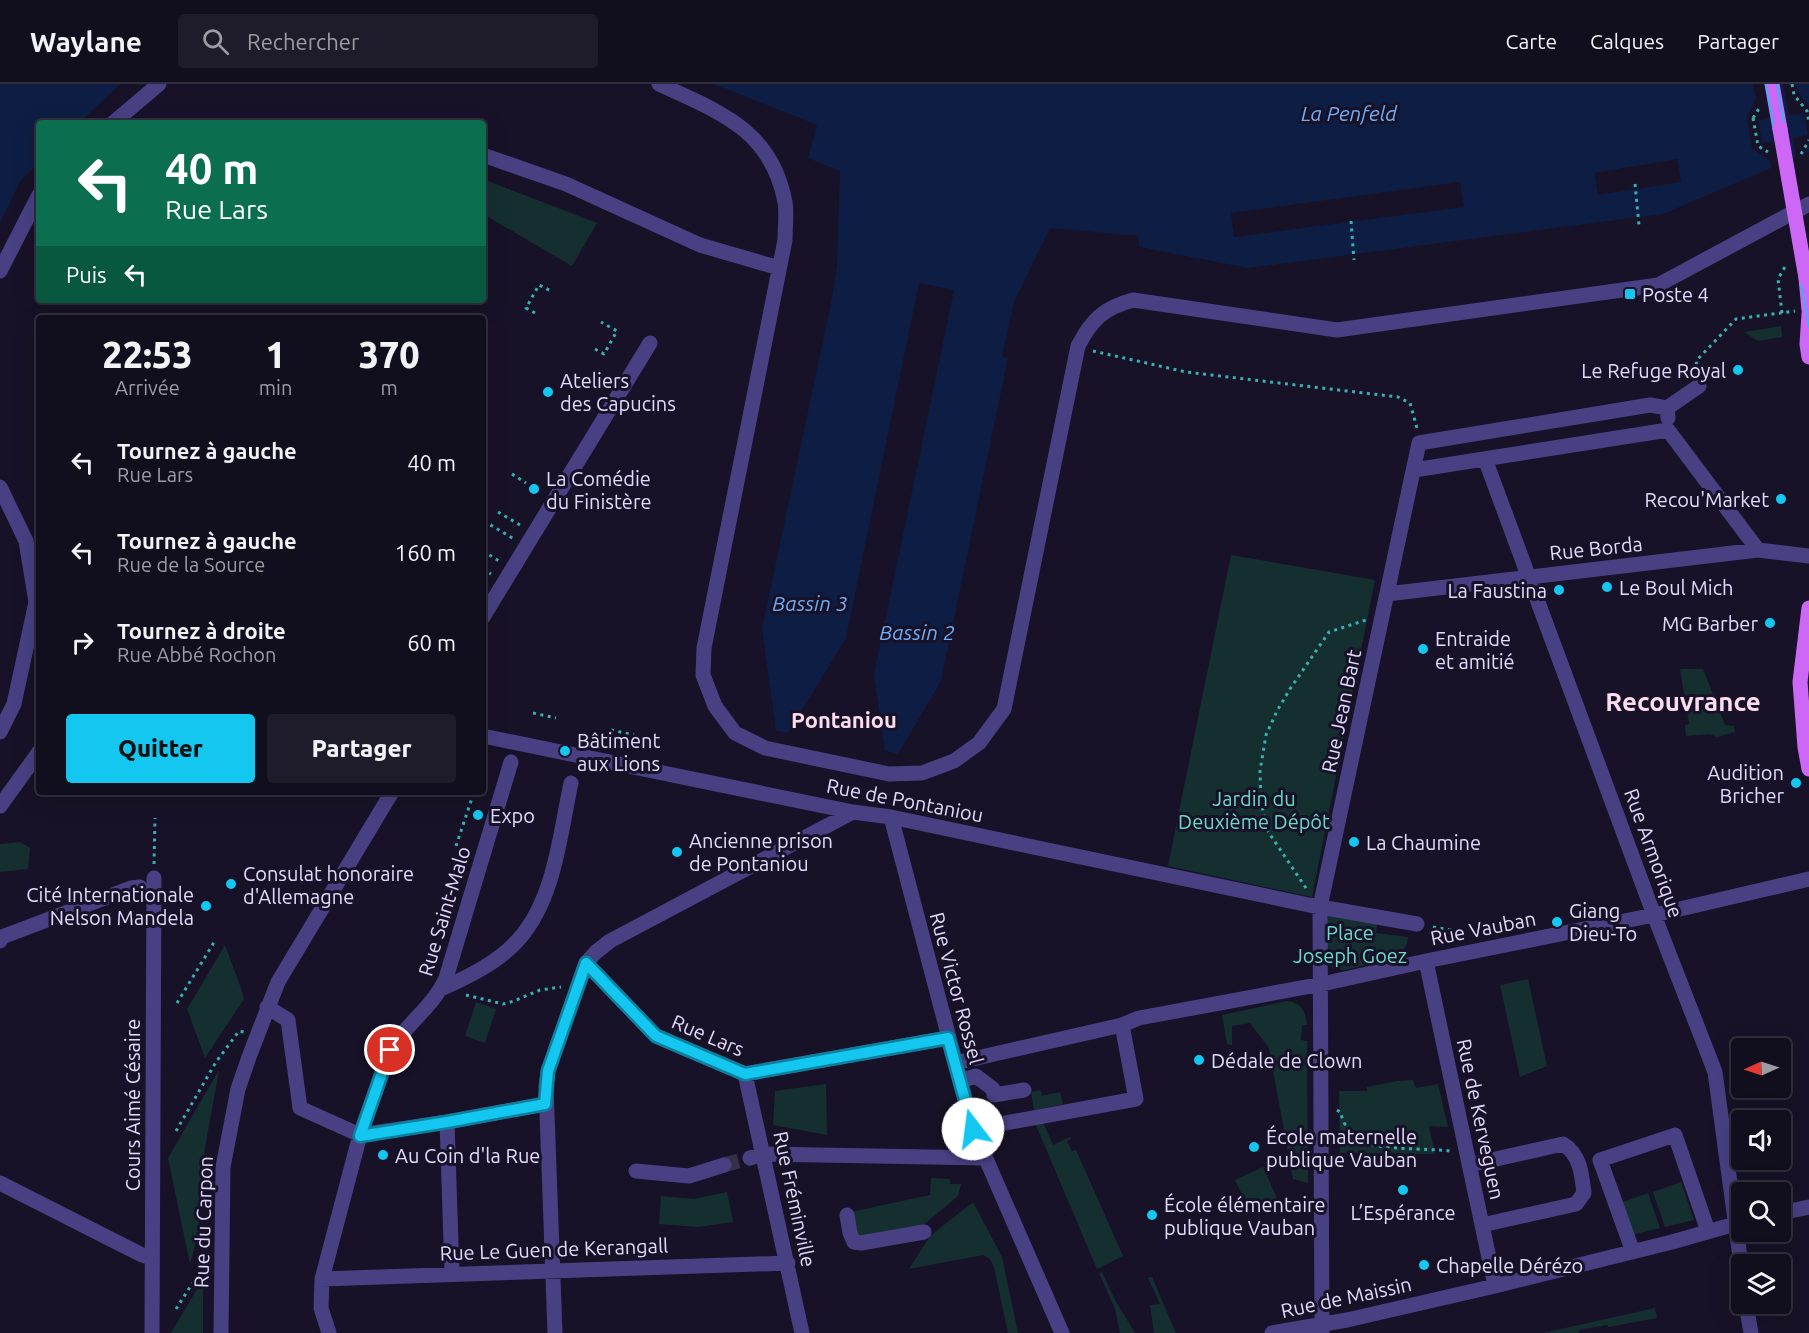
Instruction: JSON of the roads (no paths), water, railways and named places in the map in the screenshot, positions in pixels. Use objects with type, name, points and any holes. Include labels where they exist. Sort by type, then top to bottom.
[{"type":"main road","points":[[1772,84],[1808,271]]},
{"type":"main road","points":[[1778,84],[1808,271],[1806,311],[1809,357]]},
{"type":"main road","points":[[1809,608],[1800,682],[1809,769]]},
{"type":"street","points":[[117,120],[159,84]]},
{"type":"street","points":[[659,84],[683,89],[728,117],[755,138],[776,168],[785,204],[785,240],[704,648],[703,675],[715,706],[735,733],[765,748],[889,774],[922,773],[954,761],[979,743],[1004,710],[1078,346],[1088,325],[1114,305],[1133,300],[1337,330],[1658,285],[1809,204]]},
{"type":"street","points":[[486,156],[566,184],[700,245],[779,268]]},
{"type":"street","points":[[0,271],[36,201]]},
{"type":"street","points":[[486,612],[650,343]]},
{"type":"street","points":[[1699,386],[1667,408],[1668,429],[1758,550]]},
{"type":"street","name":"Rue Jean Bart","points":[[1320,906],[1419,442],[1650,405],[1667,408]]},
{"type":"street","points":[[1414,470],[1668,429]]},
{"type":"street","name":"Rue Armorique","points":[[1485,459],[1654,915],[1715,1072],[1732,1182]]},
{"type":"street","points":[[0,487],[26,541],[36,602],[14,704],[0,732]]},
{"type":"street","name":"Rue Borda","points":[[1387,594],[1758,550],[1809,556]]},
{"type":"street","name":"Rue de Pontaniou","points":[[487,743],[646,771],[853,812],[891,817],[1320,906]]},
{"type":"street","points":[[0,806],[36,756]]},
{"type":"street","name":"Rue Saint-Malo","points":[[329,1333],[321,1308],[322,1279],[360,1136],[390,1050],[430,1005],[447,978],[511,762]]},
{"type":"street","points":[[441,989],[499,957],[520,938],[529,924],[551,879],[571,783]]},
{"type":"street","name":"Rue du Carpon","points":[[221,1333],[223,1167],[238,1089],[267,1007],[280,978],[390,795]]},
{"type":"street","points":[[555,1333],[545,1104],[548,1071],[586,963],[610,941],[853,812]]},
{"type":"street","name":"Rue Victor Rossel","points":[[891,817],[973,1129],[1062,1333]]},
{"type":"street","name":"Cours Aimé Césaire","points":[[152,1333],[154,878]]},
{"type":"street","name":"Rue Vauban","points":[[955,1063],[1122,1025],[1139,1018],[1322,984],[1654,915],[1809,879]]},
{"type":"street","points":[[0,941],[2,937],[130,888],[140,887]]},
{"type":"street","points":[[1322,1329],[1320,906],[1417,924]]},
{"type":"street","name":"Rue de Kerveguen","points":[[1426,961],[1495,1286]]},
{"type":"street","name":"Rue Lars","points":[[586,963],[656,1036],[745,1074],[948,1038]]},
{"type":"street","points":[[267,1007],[288,1020],[300,1108],[360,1136],[545,1104]]},
{"type":"street","points":[[973,1129],[1136,1099],[1122,1025]]},
{"type":"street","name":"Rue Fréminville","points":[[745,1074],[757,1156],[788,1263],[802,1333]]},
{"type":"street","points":[[960,1081],[976,1076],[993,1089],[994,1095],[1024,1090]]},
{"type":"street","points":[[447,1122],[452,1274]]},
{"type":"street","points":[[1633,1252],[1600,1160],[1675,1135],[1708,1231]]},
{"type":"street","points":[[1469,1165],[1563,1144],[1571,1149],[1581,1169],[1584,1192],[1576,1203],[1482,1225]]},
{"type":"street","points":[[757,1156],[985,1158]]},
{"type":"street","points":[[636,1171],[689,1176],[724,1165]]},
{"type":"street","points":[[0,1183],[152,1258]]},
{"type":"street","points":[[1791,1211],[1809,1207]]},
{"type":"street","points":[[847,1215],[854,1242],[924,1232]]},
{"type":"street","name":"Rue de Maissin","points":[[1272,1333],[1322,1329],[1633,1252],[1731,1225]]},
{"type":"street","name":"Rue Le Guen de Kerangall","points":[[322,1279],[788,1263]]},
{"type":"street","points":[[1748,1314],[1751,1333]]},
{"type":"water","points":[[0,84],[120,84],[83,120],[36,120],[36,165],[21,180],[0,223]]},
{"type":"water","points":[[714,84],[1809,84],[1809,152],[1663,214],[1248,268],[1139,247],[1138,236],[1050,228],[1014,302],[1002,357],[1008,358],[941,681],[898,754],[885,751],[874,674],[954,290],[919,283],[846,638],[788,733],[776,731],[762,629],[832,298],[837,266],[840,171],[808,158],[817,125]]},
{"type":"tunnel","points":[[724,1165],[750,1158]]},
{"type":"tram line","points":[[1766,84],[1809,327]]},
{"type":"tram line","points":[[1777,84],[1809,264]]},
{"type":"place","name":"Poste 4","points":[[1630,294]]},
{"type":"place","name":"Le Refuge Royal","points":[[1738,370]]},
{"type":"place","name":"Ateliers des Capucins","points":[[548,392]]},
{"type":"place","name":"La Comédie du Finistère","points":[[534,489]]},
{"type":"place","name":"Recou'Market","points":[[1781,499]]},
{"type":"place","name":"Le Boul Mich","points":[[1607,587]]},
{"type":"place","name":"La Faustina","points":[[1559,590]]},
{"type":"place","name":"MG Barber","points":[[1770,623]]},
{"type":"place","name":"Entraide et amitié","points":[[1423,649]]},
{"type":"place","name":"Bâtiment aux Lions","points":[[565,751]]},
{"type":"place","name":"Audition Bricher","points":[[1796,783]]},
{"type":"place","name":"Expo","points":[[478,815]]},
{"type":"place","name":"La Chaumine","points":[[1354,842]]},
{"type":"place","name":"Ancienne prison de Pontaniou","points":[[677,852]]},
{"type":"place","name":"Consulat honoraire d'Allemagne","points":[[231,884]]},
{"type":"place","name":"Cité Internationale Nelson Mandela","points":[[206,906]]},
{"type":"place","name":"Giang Dieu-To","points":[[1557,922]]},
{"type":"place","name":"Dédale de Clown","points":[[1199,1060]]},
{"type":"place","name":"École maternelle publique Vauban","points":[[1254,1147]]},
{"type":"place","name":"Au Coin d'la Rue","points":[[383,1155]]},
{"type":"place","name":"L’Espérance","points":[[1403,1190]]},
{"type":"place","name":"École élémentaire publique Vauban","points":[[1152,1215]]},
{"type":"place","name":"Chapelle Dérézo","points":[[1424,1265]]},
{"type":"district","name":"Recouvrance","points":[[1683,701]]},
{"type":"district","name":"Pontaniou","points":[[844,719]]},
{"type":"water label","name":"La Penfeld","points":[[1349,113]]},
{"type":"water label","name":"Bassin 3","points":[[810,603]]},
{"type":"water label","name":"Bassin 2","points":[[917,632]]},
{"type":"park label","name":"Jardin du Deuxième Dépôt","points":[[1254,810]]},
{"type":"park label","name":"Place Joseph Goez","points":[[1350,944]]}]
